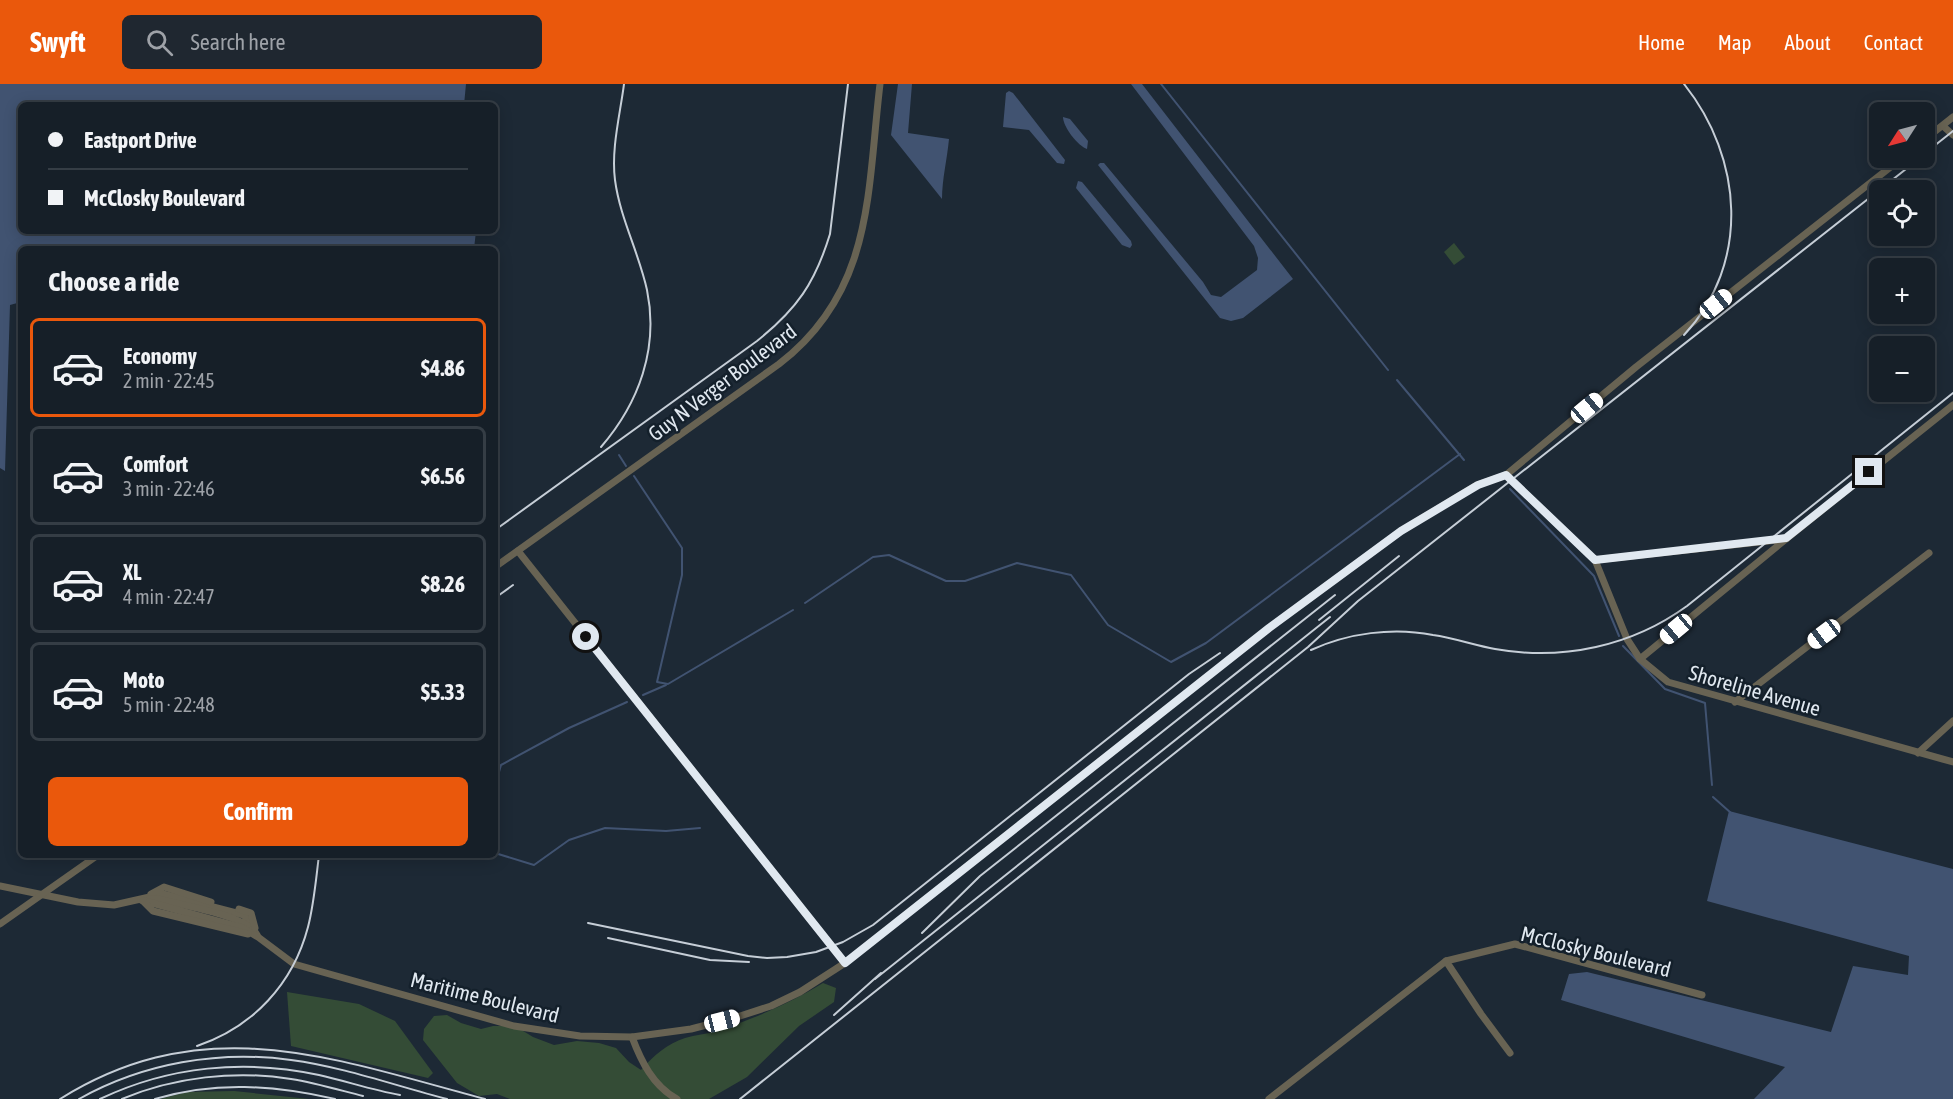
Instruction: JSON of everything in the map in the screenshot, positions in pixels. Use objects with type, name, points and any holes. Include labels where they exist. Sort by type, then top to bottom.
[{"type":"street","name":"Guy N Verger Boulevard","points":[[498,565],[795,352],[823,321],[844,286],[858,250],[865,218],[880,84]]},
{"type":"street","points":[[1935,132],[1953,117]]},
{"type":"street","points":[[1943,126],[1953,135]]},
{"type":"street","name":"Maritime Boulevard","points":[[141,900],[243,928],[294,963],[486,1018],[549,1032],[580,1036],[632,1036],[691,1029],[748,1013],[800,992],[845,963],[1269,628],[1401,531],[1478,485],[1506,475],[1636,367],[1889,168]]},
{"type":"street","points":[[1640,659],[1786,538],[1953,405]]},
{"type":"street","name":"Shoreline Avenue","points":[[1506,475],[1595,560],[1627,639],[1640,659],[1668,682],[1953,762]]},
{"type":"street","points":[[1595,560],[1786,538]]},
{"type":"street","points":[[518,551],[845,963]]},
{"type":"street","points":[[1735,702],[1929,553]]},
{"type":"street","points":[[1918,753],[1953,721]]},
{"type":"street","points":[[0,924],[94,858]]},
{"type":"street","name":"Maritime Boulevard","points":[[0,886],[39,896],[114,905],[163,894],[244,915],[258,937]]},
{"type":"street","name":"McClosky Boulevard","points":[[1269,1099],[1446,961],[1515,944],[1702,995]]},
{"type":"street","points":[[1446,961],[1510,1053]]},
{"type":"street","points":[[632,1036],[650,1075],[659,1086],[677,1099]]},
{"type":"green space","points":[[1454,243],[1465,257],[1454,265],[1444,252]]},
{"type":"green space","points":[[823,983],[836,988],[834,1002],[799,1026],[747,1077],[709,1099],[510,1099],[497,1094],[479,1096],[457,1083],[423,1040],[424,1029],[434,1016],[447,1015],[461,1023],[481,1029],[493,1026],[515,1026],[533,1037],[554,1045],[577,1041],[599,1043],[616,1048],[629,1062],[641,1070],[661,1051],[678,1041],[717,1031],[758,1016]]},
{"type":"green space","points":[[287,992],[359,1004],[395,1021],[433,1073],[428,1078],[291,1046]]},
{"type":"green space","points":[[234,1091],[309,1099],[160,1099],[187,1092]]},
{"type":"water","points":[[0,84],[466,84],[464,102],[18,102],[18,234],[476,234],[474,246],[18,246],[18,303],[10,305],[5,471],[0,468]]},
{"type":"water","points":[[898,84],[912,84],[908,133],[949,139],[942,199],[891,135]]},
{"type":"water","points":[[1131,84],[1142,84],[1293,279],[1243,318],[1231,321],[1220,318],[1098,165],[1104,163],[1203,282],[1211,295],[1221,297],[1257,270],[1258,258],[1254,246]]},
{"type":"water","points":[[1009,91],[1013,93],[1065,160],[1064,164],[1057,163],[1029,130],[1003,127],[1006,93]]},
{"type":"water","points":[[1063,117],[1070,119],[1088,141],[1087,149],[1072,136],[1065,126]]},
{"type":"water","points":[[1078,181],[1082,182],[1131,241],[1130,248],[1122,245],[1076,188]]},
{"type":"water","points":[[1729,811],[1953,869],[1953,1099],[1754,1099],[1785,1067],[1561,1000],[1569,974],[1587,972],[1831,1032],[1853,966],[1908,975],[1909,956],[1707,901]]},
{"type":"waterway","points":[[1161,84],[1388,370]]},
{"type":"waterway","points":[[1397,380],[1464,460]]},
{"type":"waterway","points":[[805,603],[873,557],[889,555],[946,581],[965,581],[1017,563],[1071,575],[1108,625],[1171,662],[1206,643],[1460,454]]},
{"type":"waterway","points":[[619,455],[626,466]]},
{"type":"waterway","points":[[634,476],[682,548],[682,575],[657,682],[668,684],[793,610]]},
{"type":"waterway","points":[[1510,489],[1594,576],[1619,636]]},
{"type":"waterway","points":[[1623,646],[1665,689],[1705,703],[1712,785]]},
{"type":"waterway","points":[[643,695],[666,685]]},
{"type":"waterway","points":[[498,776],[501,765],[569,728],[627,702]]},
{"type":"waterway","points":[[1713,797],[1731,813]]},
{"type":"waterway","points":[[498,854],[534,865],[569,840],[605,828],[666,831],[700,828]]},
{"type":"railway","points":[[601,447],[626,412],[635,393],[643,374],[650,333],[647,290],[621,208],[615,180],[615,144],[624,84]]},
{"type":"railway","points":[[498,528],[757,341],[794,306],[811,281],[830,234],[848,84]]},
{"type":"railway","points":[[1684,84],[1704,113],[1718,144],[1728,177],[1731,210],[1729,243],[1721,276],[1706,307],[1684,335]]},
{"type":"railway","points":[[1935,145],[1953,131]]},
{"type":"railway","points":[[740,1099],[1308,647],[1358,601],[1907,168]]},
{"type":"railway","points":[[1311,650],[1355,636],[1402,632],[1441,636],[1495,649],[1546,653],[1596,647],[1643,631],[1687,606],[1953,393]]},
{"type":"railway","points":[[1319,620],[1399,556]]},
{"type":"railway","points":[[498,596],[513,585]]},
{"type":"railway","points":[[922,933],[980,876],[1335,595]]},
{"type":"railway","points":[[875,979],[1330,617]]},
{"type":"railway","points":[[588,923],[767,958],[816,952],[843,942],[873,925],[1189,674],[1220,653]]},
{"type":"railway","points":[[197,1046],[217,1038],[253,1015],[281,985],[301,948],[308,927],[319,858]]},
{"type":"railway","points":[[608,938],[710,960],[749,962]]},
{"type":"railway","points":[[834,1015],[881,973]]},
{"type":"railway","points":[[60,1099],[114,1071],[167,1055],[219,1048],[271,1050],[323,1057],[485,1099]]},
{"type":"railway","points":[[79,1099],[129,1076],[155,1068],[209,1058],[237,1057],[264,1057],[311,1063],[447,1099]]},
{"type":"railway","points":[[100,1099],[153,1079],[180,1073],[235,1067],[291,1070],[400,1095]]},
{"type":"railway","points":[[122,1099],[163,1085],[205,1077],[249,1075],[300,1081],[363,1096]]},
{"type":"railway","points":[[155,1099],[177,1093],[222,1087],[267,1088],[335,1099]]},
{"type":"route","points":[[586,637],[845,963],[1269,628],[1401,531],[1478,485],[1506,475],[1595,560],[1786,538],[1869,472]]}]
